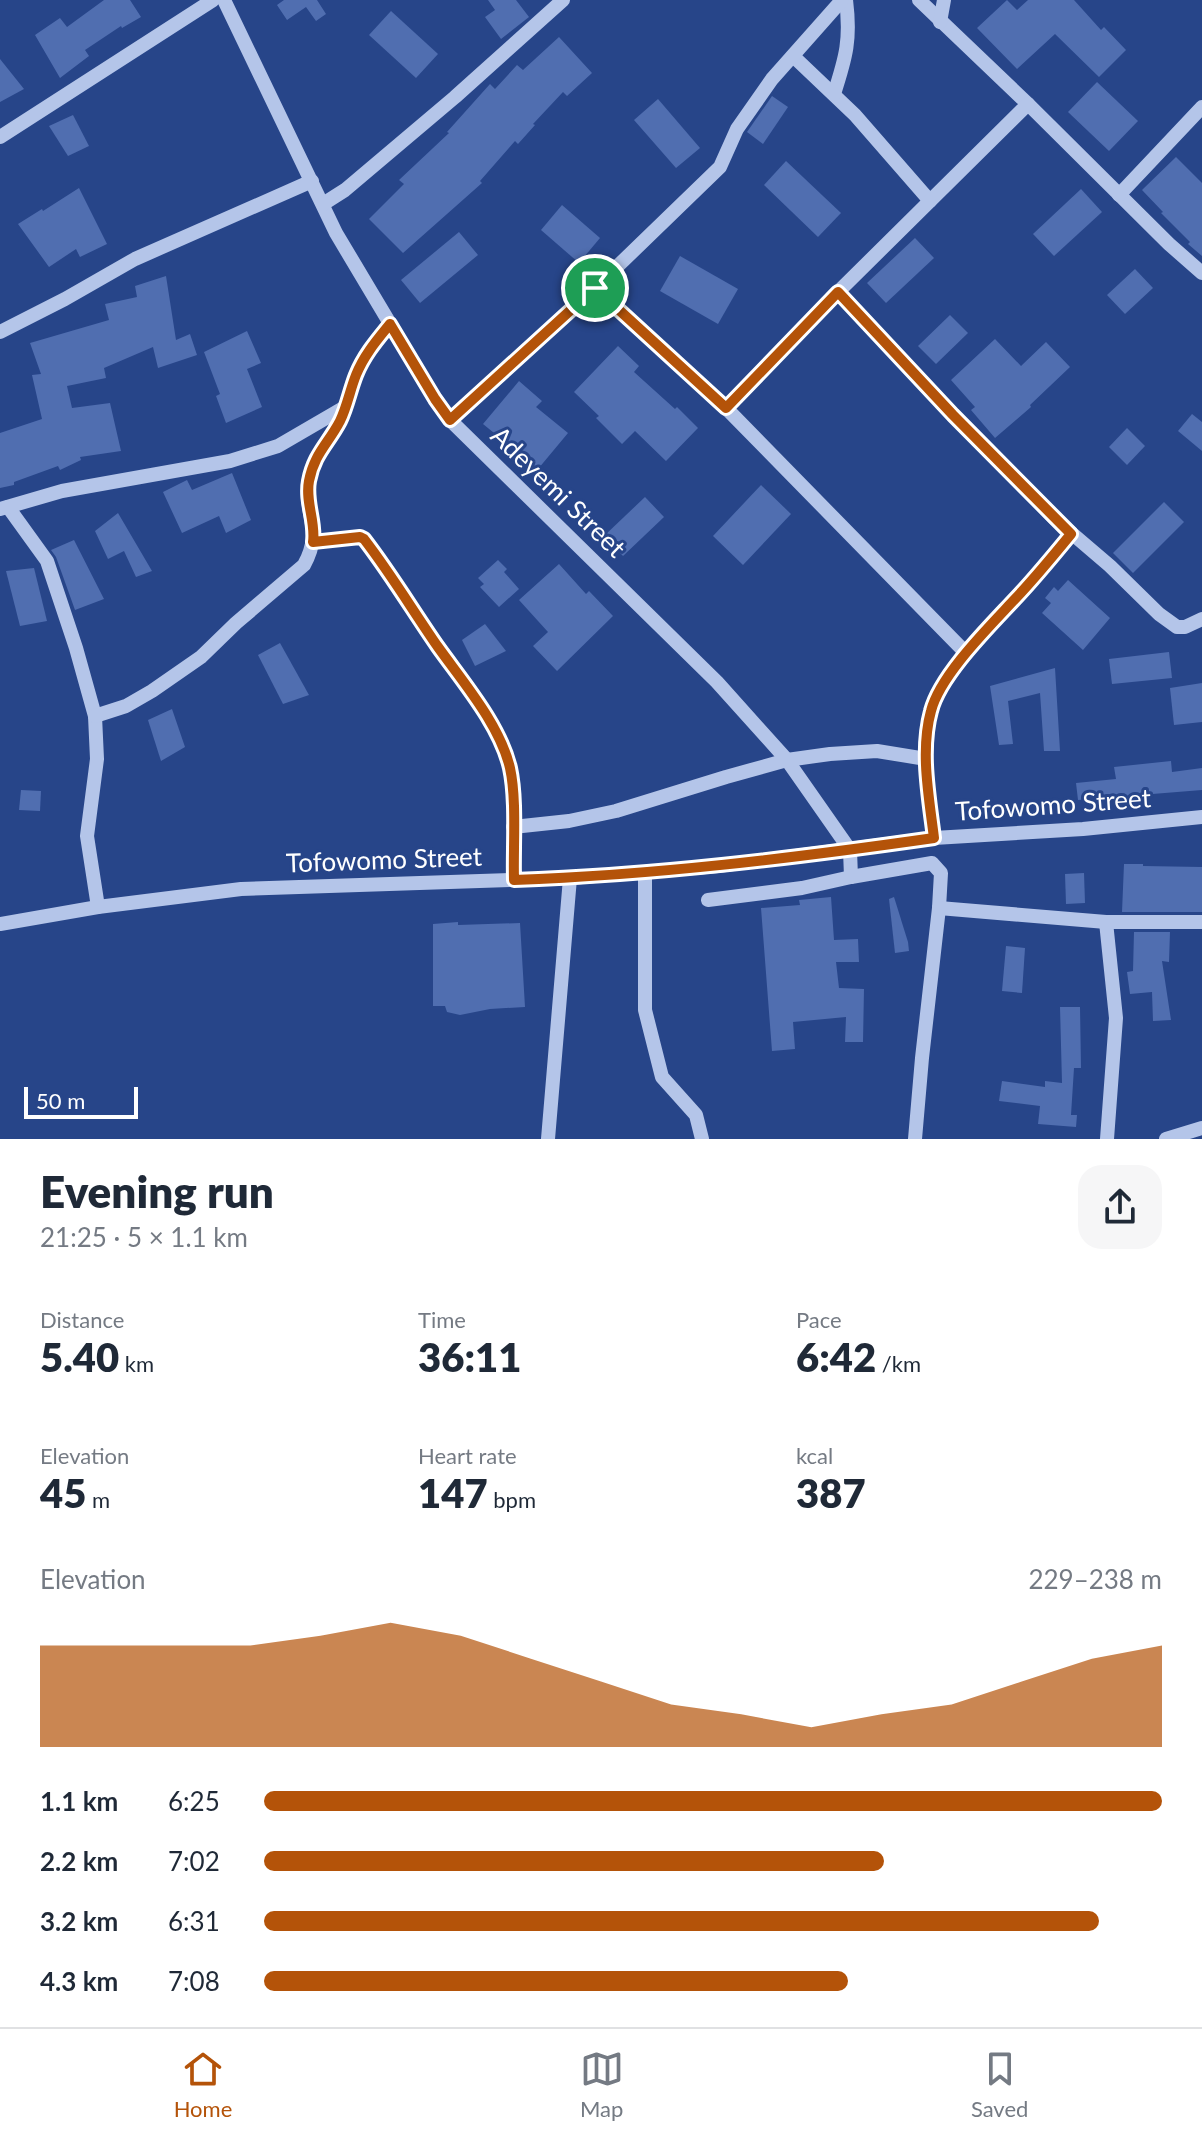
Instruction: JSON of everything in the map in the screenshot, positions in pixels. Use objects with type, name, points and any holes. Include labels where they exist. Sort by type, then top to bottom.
[{"type":"street","points":[[1,133],[213,0]]},
{"type":"street","name":"Adeyemi Street","points":[[224,0],[336,233],[450,420],[717,682],[787,760],[850,850]]},
{"type":"street","points":[[323,204],[345,190],[443,107],[563,0]]},
{"type":"street","points":[[450,420],[595,288],[720,167],[737,129],[772,79],[844,0]]},
{"type":"street","points":[[834,94],[847,54],[849,24],[844,0]]},
{"type":"street","points":[[919,0],[1202,273]]},
{"type":"street","points":[[940,22],[944,0]]},
{"type":"street","points":[[793,56],[855,115],[930,201]]},
{"type":"street","points":[[726,408],[1028,104]]},
{"type":"street","points":[[1119,195],[1202,107]]},
{"type":"street","points":[[0,332],[135,259],[312,181]]},
{"type":"street","points":[[595,288],[726,408],[966,653]]},
{"type":"street","points":[[838,292],[953,415],[1071,534],[1168,622],[1185,627],[1202,619]]},
{"type":"street","points":[[95,716],[126,706],[201,657],[304,565],[313,542],[308,485],[315,460],[340,421],[357,373],[369,350],[390,324]]},
{"type":"street","points":[[98,907],[87,836],[97,759],[95,716],[47,561],[4,508],[99,483],[230,461],[278,446],[345,407]]},
{"type":"street","points":[[934,838],[926,759],[926,733],[931,707],[966,653],[1071,534]]},
{"type":"street","points":[[313,542],[364,539],[471,692],[500,742],[510,767],[514,880]]},
{"type":"street","points":[[513,827],[569,821],[616,811],[787,760],[877,751],[926,759]]},
{"type":"street","name":"Tofowomo Street","points":[[0,924],[98,907],[241,889],[570,878],[718,866],[934,838],[1083,829],[1202,817]]},
{"type":"street","points":[[850,850],[851,877]]},
{"type":"street","points":[[708,900],[802,888],[932,863],[941,873],[915,1139]]},
{"type":"street","points":[[645,872],[645,1010],[662,1077],[696,1115],[702,1139]]},
{"type":"street","points":[[548,1139],[570,878]]},
{"type":"street","points":[[939,908],[1106,922],[1202,922]]},
{"type":"street","points":[[1102,1138],[1116,1018],[1106,922]]},
{"type":"street","points":[[1166,1139],[1202,1128]]},
{"type":"building","points":[[104,0],[130,0],[141,17],[121,26],[85,50],[89,56],[60,78],[35,35],[60,18],[67,27]]},
{"type":"building","points":[[284,0],[317,0],[326,14],[316,21],[306,7],[287,20],[277,5]]},
{"type":"building","points":[[488,0],[516,0],[529,17],[501,39],[485,17],[495,10]]},
{"type":"building","points":[[1007,0],[1017,10],[1028,0],[1074,0],[1101,30],[1104,27],[1126,50],[1099,77],[1055,34],[1017,69],[977,28]]},
{"type":"building","points":[[391,11],[438,54],[416,78],[369,35]]},
{"type":"building","points":[[559,37],[592,73],[567,96],[563,92],[518,144],[515,141],[480,181],[482,183],[403,253],[369,219],[404,184],[399,180],[449,133],[490,84],[495,89],[517,65],[523,70]]},
{"type":"building","points":[[0,59],[24,89],[0,102]]},
{"type":"building","points":[[1097,82],[1138,121],[1109,151],[1068,112]]},
{"type":"building","points":[[772,96],[788,107],[763,144],[747,132]]},
{"type":"building","points":[[658,99],[700,148],[676,168],[634,120]]},
{"type":"building","points":[[73,115],[89,146],[68,156],[49,126]]},
{"type":"building","points":[[1176,157],[1202,183],[1202,256],[1142,190]]},
{"type":"building","points":[[786,161],[841,213],[818,237],[764,185]]},
{"type":"building","points":[[79,188],[107,244],[80,257],[76,249],[49,267],[18,224]]},
{"type":"building","points":[[1081,189],[1102,212],[1054,256],[1033,234]]},
{"type":"building","points":[[562,205],[600,238],[579,263],[541,230]]},
{"type":"building","points":[[459,232],[478,255],[420,303],[401,280]]},
{"type":"building","points":[[915,238],[934,258],[886,303],[867,283]]},
{"type":"building","points":[[680,256],[738,289],[718,324],[660,291]]},
{"type":"building","points":[[1135,269],[1153,288],[1125,314],[1107,295]]},
{"type":"building","points":[[166,276],[176,340],[190,334],[197,355],[158,368],[153,347],[104,368],[106,378],[67,386],[72,408],[110,403],[121,451],[80,457],[81,460],[60,470],[58,466],[0,488],[0,433],[42,419],[32,375],[41,374],[30,343],[109,320],[105,304],[137,297],[135,286]]},
{"type":"building","points":[[950,315],[968,333],[936,364],[918,346]]},
{"type":"building","points":[[247,331],[261,363],[247,369],[262,407],[226,423],[216,396],[220,394],[204,352]]},
{"type":"building","points":[[995,339],[1021,366],[1046,342],[1070,367],[995,438],[971,410],[975,407],[951,380]]},
{"type":"building","points":[[618,346],[639,366],[634,372],[698,428],[666,461],[635,431],[622,444],[574,392]]},
{"type":"building","points":[[519,381],[542,401],[536,407],[568,433],[538,469],[483,424]]},
{"type":"building","points":[[1192,414],[1202,422],[1202,451],[1178,431]]},
{"type":"building","points":[[1127,428],[1145,446],[1127,465],[1109,447]]},
{"type":"building","points":[[232,473],[251,520],[226,533],[219,516],[182,533],[163,492],[187,480],[192,490]]},
{"type":"building","points":[[761,485],[791,514],[743,565],[713,536]]},
{"type":"building","points":[[645,497],[664,517],[623,556],[604,536]]},
{"type":"building","points":[[1164,502],[1184,522],[1133,573],[1113,553]]},
{"type":"building","points":[[118,513],[152,571],[136,577],[124,551],[108,559],[95,531]]},
{"type":"building","points":[[74,540],[104,599],[75,610],[51,550]]},
{"type":"building","points":[[498,560],[519,589],[499,607],[480,587],[484,584],[478,578]]},
{"type":"building","points":[[559,564],[586,594],[589,591],[613,616],[557,671],[533,646],[548,632],[519,600]]},
{"type":"building","points":[[34,568],[47,621],[20,626],[6,571]]},
{"type":"building","points":[[1068,580],[1110,618],[1083,650],[1042,613],[1051,603],[1045,598],[1054,587],[1058,591]]},
{"type":"building","points":[[485,624],[506,651],[475,666],[462,640]]},
{"type":"building","points":[[280,643],[309,695],[283,704],[258,655]]},
{"type":"building","points":[[1169,652],[1172,678],[1112,684],[1109,659]]},
{"type":"building","points":[[1055,668],[1060,751],[1044,751],[1040,693],[1008,701],[1013,744],[999,745],[990,686]]},
{"type":"building","points":[[1202,683],[1202,722],[1174,725],[1170,688]]},
{"type":"building","points":[[172,709],[185,747],[161,761],[148,720]]},
{"type":"building","points":[[1171,761],[1172,772],[1202,768],[1202,790],[1078,800],[1076,783],[1116,779],[1114,767]]},
{"type":"building","points":[[21,790],[41,791],[40,811],[19,810]]},
{"type":"building","points":[[1124,864],[1202,867],[1202,912],[1122,912]]},
{"type":"building","points":[[1084,873],[1085,903],[1066,904],[1065,874]]},
{"type":"building","points":[[831,897],[834,940],[858,939],[859,962],[836,962],[839,988],[864,989],[863,1042],[845,1042],[846,1017],[793,1022],[795,1049],[772,1051],[761,908],[800,905],[799,900]]},
{"type":"building","points":[[894,897],[909,951],[895,953],[889,899]]},
{"type":"building","points":[[458,922],[458,925],[520,923],[525,1007],[460,1015],[447,1012],[445,1006],[433,1006],[433,924]]},
{"type":"building","points":[[1134,932],[1170,932],[1169,962],[1162,961],[1171,1020],[1153,1021],[1152,992],[1130,994],[1127,972],[1133,971]]},
{"type":"building","points":[[1006,946],[1025,948],[1022,993],[1002,991]]},
{"type":"building","points":[[1060,1007],[1080,1007],[1081,1068],[1074,1068],[1071,1115],[1077,1115],[1076,1127],[1038,1124],[1040,1106],[999,1101],[1002,1081],[1045,1087],[1045,1081],[1062,1083]]},
{"type":"route","points":[[595,288],[726,408],[838,292],[953,415],[1071,534],[966,653],[931,707],[926,733],[926,759],[934,838],[718,866],[514,880],[510,767],[500,742],[471,692],[364,539],[313,542],[308,485],[315,460],[340,421],[357,373],[369,350],[390,324],[450,420],[595,288]]}]
